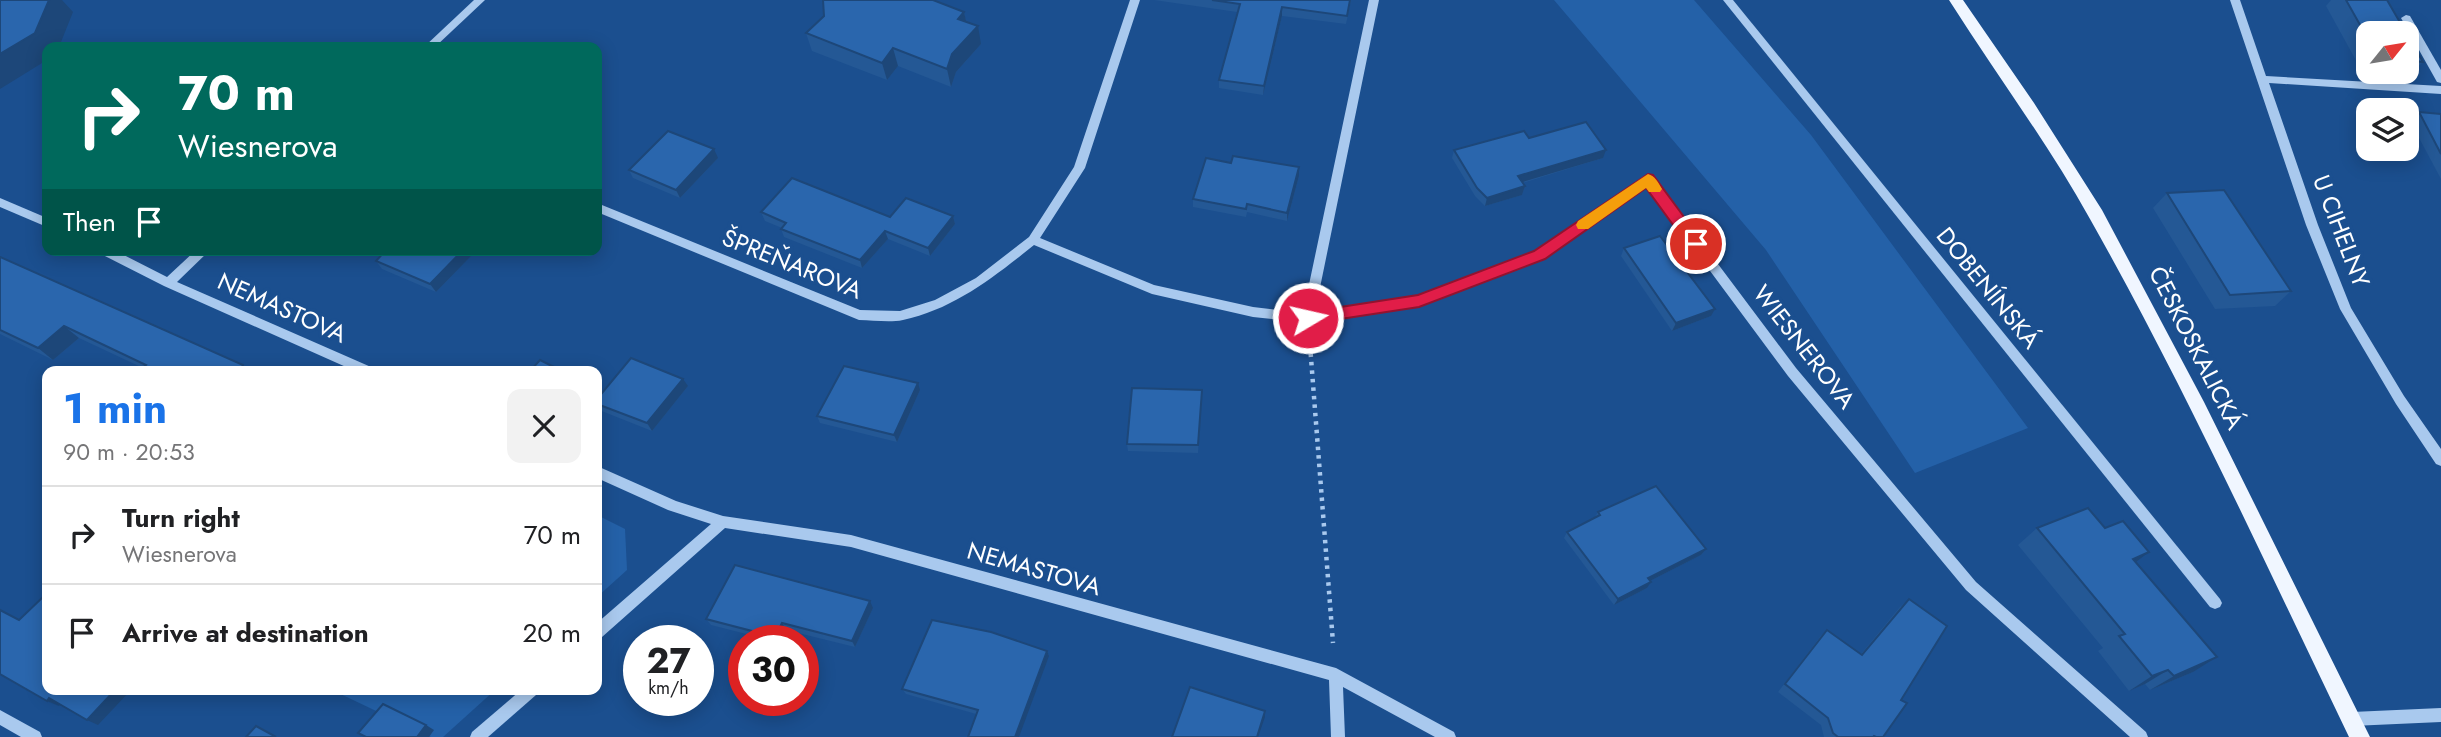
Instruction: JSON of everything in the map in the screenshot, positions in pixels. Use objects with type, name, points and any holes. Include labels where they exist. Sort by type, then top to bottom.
[{"type":"main road","name":"ČESKOSKALICKÁ","points":[[1956,0],[2029,107],[2096,214],[2198,407],[2356,728]]},
{"type":"street","points":[[434,42],[480,0]]},
{"type":"street","name":"ŠPREŇAROVA","points":[[602,209],[859,315],[900,316],[939,304],[980,281],[1033,240],[1079,168],[1135,0]]},
{"type":"street","points":[[1033,240],[1152,289],[1254,312],[1308,318],[1374,0]]},
{"type":"street","name":"DOBENÍNSKÁ","points":[[1728,0],[2216,603]]},
{"type":"street","name":"U CIHELNY","points":[[2235,0],[2260,79],[2346,309],[2400,400],[2441,460]]},
{"type":"street","points":[[2406,18],[2441,79]]},
{"type":"street","points":[[2260,79],[2441,90]]},
{"type":"street","name":"WIESNEROVA","points":[[1308,318],[1419,301],[1540,255],[1648,179],[1792,372],[1971,586],[2140,737]]},
{"type":"street","points":[[0,202],[42,221]]},
{"type":"street","name":"NEMASTOVA","points":[[115,256],[168,283],[356,366]]},
{"type":"street","points":[[168,283],[197,256]]},
{"type":"street","name":"NEMASTOVA","points":[[602,474],[673,506],[723,522],[851,541],[1336,675],[1449,737]]},
{"type":"street","points":[[602,628],[723,522]]},
{"type":"street","points":[[1336,675],[1338,737]]},
{"type":"street","points":[[477,737],[525,695]]},
{"type":"street","points":[[2356,728],[2441,715]]},
{"type":"street","points":[[0,717],[35,737]]},
{"type":"path","points":[[1308,318],[1336,675]]},
{"type":"shaded area","points":[[1554,0],[1694,0],[1811,135],[2028,428],[1915,473],[1766,250]]},
{"type":"shaded area","points":[[602,518],[625,529],[627,570],[602,592]]},
{"type":"shaded area","points":[[343,695],[489,695],[443,737],[431,737]]},
{"type":"building","points":[[0,0],[49,0],[35,33],[0,54]]},
{"type":"building","points":[[823,0],[933,0],[964,12],[958,19],[978,26],[952,54],[947,69],[893,48],[882,63],[806,33],[824,16]]},
{"type":"building","points":[[1212,0],[1350,0],[1347,16],[1282,7],[1264,86],[1219,80],[1240,4]]},
{"type":"building","points":[[2346,0],[2387,0],[2399,21],[2358,21]]},
{"type":"building","points":[[2419,112],[2441,114],[2441,154]]},
{"type":"building","points":[[1586,122],[1606,150],[1518,176],[1525,186],[1487,198],[1477,188],[1454,150],[1524,131],[1529,138]]},
{"type":"building","points":[[668,131],[714,149],[676,190],[629,170]]},
{"type":"building","points":[[1233,156],[1299,167],[1287,213],[1247,204],[1246,209],[1193,199],[1206,158],[1231,163]]},
{"type":"building","points":[[792,178],[890,217],[906,198],[953,216],[928,248],[885,231],[860,260],[781,229],[786,223],[761,212]]},
{"type":"building","points":[[2224,190],[2291,291],[2230,295],[2167,193]]},
{"type":"building","points":[[1660,236],[1715,309],[1676,323],[1624,248]]},
{"type":"building","points":[[381,256],[457,256],[430,284],[376,261]]},
{"type":"building","points":[[0,257],[243,365],[145,366],[64,326],[38,348],[0,330]]},
{"type":"building","points":[[631,358],[683,379],[647,423],[602,406],[602,393]]},
{"type":"building","points":[[540,360],[552,366],[535,366]]},
{"type":"building","points":[[844,366],[918,383],[894,435],[817,416]]},
{"type":"building","points":[[1132,388],[1202,390],[1198,445],[1127,444]]},
{"type":"building","points":[[1656,486],[1706,549],[1648,578],[1651,582],[1618,599],[1567,532],[1600,515],[1598,512]]},
{"type":"building","points":[[2088,508],[2105,528],[2123,521],[2149,552],[2133,559],[2217,657],[2174,676],[2168,670],[2152,676],[2119,636],[2125,634],[2037,528]]},
{"type":"building","points":[[735,565],[870,601],[852,641],[819,633],[819,625],[729,625],[706,619]]},
{"type":"building","points":[[42,598],[42,695],[110,695],[87,720],[0,674],[0,610],[19,620]]},
{"type":"building","points":[[1909,599],[1947,626],[1901,700],[1907,703],[1883,737],[1838,737],[1833,733],[1828,718],[1785,684],[1827,630],[1862,655]]},
{"type":"building","points":[[932,620],[991,632],[1047,651],[1015,737],[968,737],[978,710],[902,689]]},
{"type":"building","points":[[1190,687],[1265,711],[1257,737],[1172,737]]},
{"type":"building","points":[[383,704],[426,725],[417,737],[366,737],[358,733]]},
{"type":"building","points":[[256,726],[276,737],[246,737]]},
{"type":"slow traffic","points":[[1583,225],[1648,179],[1655,189]]},
{"type":"route","points":[[1308,318],[1419,301],[1540,255],[1648,179],[1696,244]]}]
